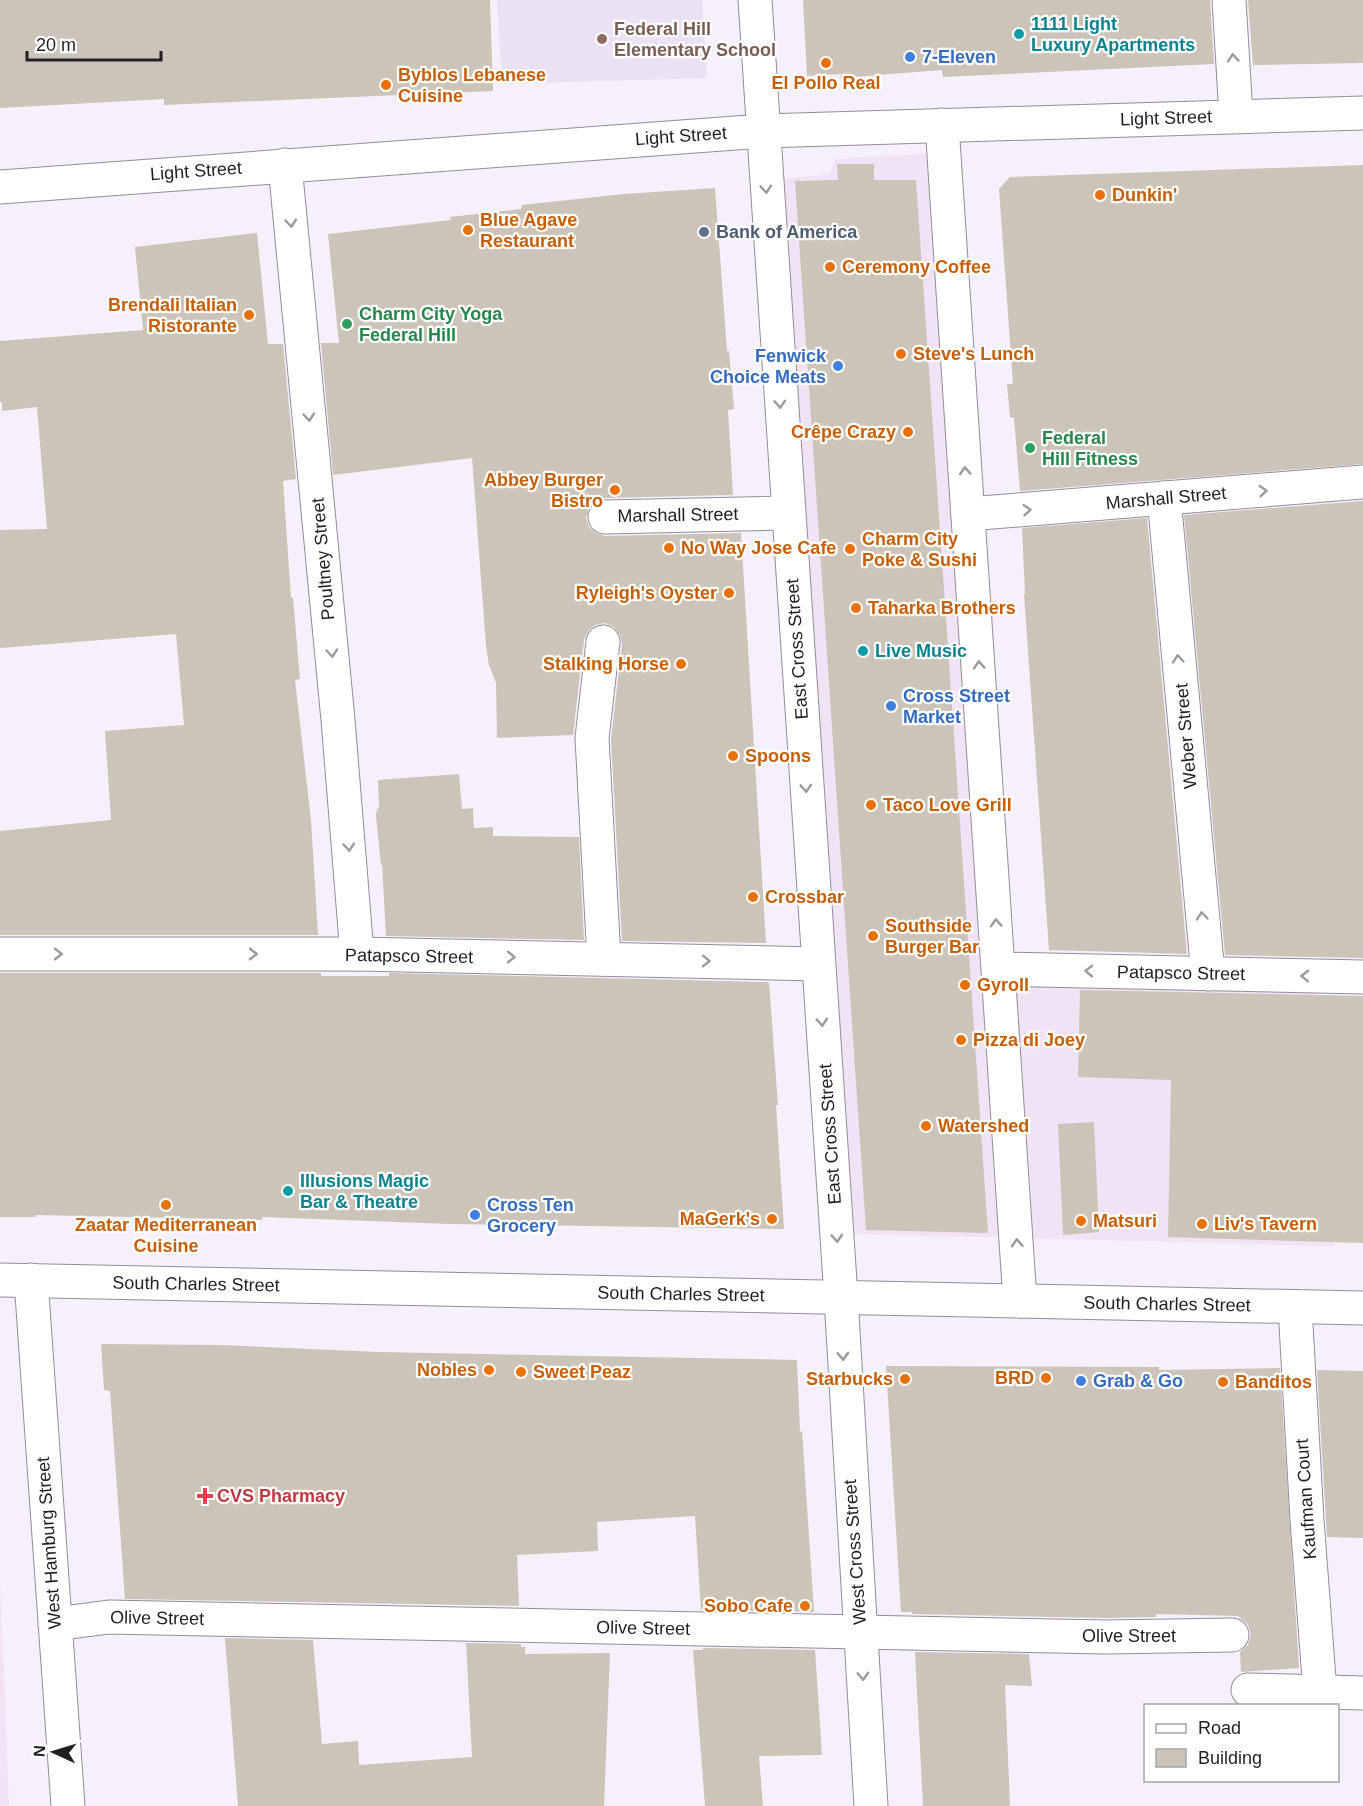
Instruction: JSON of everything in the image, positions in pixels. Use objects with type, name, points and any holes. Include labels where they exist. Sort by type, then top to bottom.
[{"type":"street","name":"East Cross Street","points":[[754,0],[841,1297]]},
{"type":"street","points":[[1228,0],[1236,115]]},
{"type":"street","name":"Light Street","points":[[0,187],[762,130],[1363,113]]},
{"type":"street","points":[[942,125],[1020,1301]]},
{"type":"street","name":"Poultney Street","points":[[285,165],[338,720],[357,954]]},
{"type":"street","name":"Marshall Street","points":[[968,514],[1363,482]]},
{"type":"street","name":"Weber Street","points":[[1164,498],[1208,974]]},
{"type":"street","name":"Marshall Street","points":[[605,517],[788,513]]},
{"type":"street","points":[[603,642],[592,738],[604,959]]},
{"type":"street","name":"Patapsco Street","points":[[0,954],[357,954],[818,964]]},
{"type":"street","name":"Patapsco Street","points":[[999,969],[1363,977]]},
{"type":"street","name":"South Charles Street","points":[[16,1280],[1363,1308]]},
{"type":"street","name":"West Hamburg Street","points":[[16,1280],[55,1624],[68,1806]]},
{"type":"street","name":"West Cross Street","points":[[841,1297],[871,1806]]},
{"type":"street","name":"Kaufman Court","points":[[1295,1307],[1307,1520],[1320,1692]]},
{"type":"street","name":"Olive Street","points":[[55,1624],[109,1617],[1106,1637],[1232,1635]]},
{"type":"street","points":[[1248,1690],[1363,1693]]},
{"type":"shaded area","name":"Federal Hill Elementary School","points":[[497,0],[702,0],[707,78],[502,84]]},
{"type":"shaded area","points":[[934,153],[986,981],[1317,988],[1335,1246],[854,1234],[783,179],[830,174],[835,159]]},
{"type":"shaded area","points":[[0,1578],[9,1806],[0,1806]]},
{"type":"building","points":[[0,0],[490,0],[493,91],[164,105],[164,99],[0,108]]},
{"type":"building","points":[[803,0],[1210,0],[1214,64],[943,77],[942,70],[840,78],[841,74],[807,76]]},
{"type":"building","points":[[1248,0],[1363,0],[1363,63],[1253,65]]},
{"type":"building","name":"Cross Street Market","points":[[837,164],[874,164],[874,180],[916,180],[988,1233],[866,1230],[795,181],[838,180]]},
{"type":"building","points":[[1363,165],[1363,464],[1020,491],[1014,418],[1010,417],[1007,384],[1013,384],[999,189],[1010,177]]},
{"type":"building","points":[[715,188],[727,351],[729,351],[734,409],[728,410],[733,495],[604,498],[596,501],[589,508],[586,518],[589,527],[605,536],[741,533],[766,943],[622,941],[611,739],[622,644],[620,635],[614,627],[605,623],[595,625],[588,631],[584,640],[573,735],[497,738],[496,683],[489,665],[486,646],[472,458],[333,475],[321,343],[339,343],[328,234],[451,220],[450,217],[521,209],[522,205],[624,194]]},
{"type":"building","points":[[257,233],[268,344],[283,344],[296,479],[283,481],[291,598],[293,598],[300,679],[295,680],[311,820],[318,935],[0,935],[0,831],[111,820],[105,731],[184,725],[176,634],[0,648],[0,530],[47,529],[37,407],[2,411],[0,341],[143,330],[135,247]]},
{"type":"building","points":[[1363,501],[1363,958],[1225,955],[1184,515]]},
{"type":"building","points":[[1147,518],[1187,954],[1049,950],[1024,594],[1022,528]]},
{"type":"building","points":[[459,774],[462,809],[473,808],[474,828],[493,827],[493,836],[579,837],[584,940],[386,936],[382,864],[376,815],[379,808],[378,780]]},
{"type":"building","points":[[0,973],[321,973],[321,976],[389,976],[389,973],[769,982],[784,1229],[450,1224],[262,1217],[262,1220],[36,1215],[35,1217],[0,1217]]},
{"type":"building","points":[[1080,990],[1363,996],[1363,1243],[1168,1237],[1171,1080],[1078,1077]]},
{"type":"building","points":[[1094,1122],[1099,1232],[1063,1235],[1058,1124]]},
{"type":"building","points":[[101,1344],[797,1360],[800,1432],[802,1431],[814,1612],[701,1610],[695,1516],[597,1522],[598,1551],[517,1555],[519,1606],[125,1599],[110,1391],[104,1390]]},
{"type":"building","points":[[886,1366],[1159,1367],[1159,1370],[1280,1368],[1299,1668],[1241,1672],[1240,1652],[1248,1645],[1251,1634],[1248,1625],[1238,1616],[1156,1614],[1156,1617],[1106,1618],[901,1612]]},
{"type":"building","points":[[1317,1370],[1363,1371],[1363,1538],[1327,1537]]},
{"type":"building","points":[[225,1638],[313,1640],[322,1744],[358,1741],[359,1765],[472,1757],[466,1643],[521,1644],[521,1647],[525,1647],[525,1654],[610,1653],[604,1806],[238,1806]]},
{"type":"building","points":[[703,1648],[815,1650],[822,1755],[759,1756],[763,1806],[705,1806],[693,1650],[703,1650]]},
{"type":"building","points":[[915,1652],[1029,1654],[1032,1686],[1005,1685],[1010,1806],[923,1806]]},
{"type":"place","name":"1111 Light Luxury Apartments","points":[[1019,34]]},
{"type":"place","name":"Federal Hill Elementary School","points":[[602,39]]},
{"type":"place","name":"7-Eleven","points":[[910,57]]},
{"type":"place","name":"El Pollo Real","points":[[826,63]]},
{"type":"place","name":"Byblos Lebanese Cuisine","points":[[386,85]]},
{"type":"place","name":"Dunkin'","points":[[1100,195]]},
{"type":"place","name":"Blue Agave Restaurant","points":[[468,230]]},
{"type":"place","name":"Bank of America","points":[[704,232]]},
{"type":"place","name":"Ceremony Coffee","points":[[830,267]]},
{"type":"place","name":"Brendali Italian Ristorante","points":[[249,315]]},
{"type":"place","name":"Charm City Yoga Federal Hill","points":[[347,324]]},
{"type":"place","name":"Steve's Lunch","points":[[901,354]]},
{"type":"place","name":"Fenwick Choice Meats","points":[[838,366]]},
{"type":"place","name":"Crêpe Crazy","points":[[908,432]]},
{"type":"place","name":"Federal Hill Fitness","points":[[1030,448]]},
{"type":"place","name":"Abbey Burger Bistro","points":[[615,490]]},
{"type":"place","name":"No Way Jose Cafe","points":[[669,548]]},
{"type":"place","name":"Charm City Poke & Sushi","points":[[850,549]]},
{"type":"place","name":"Ryleigh's Oyster","points":[[729,593]]},
{"type":"place","name":"Taharka Brothers","points":[[856,608]]},
{"type":"place","name":"Live Music","points":[[863,651]]},
{"type":"place","name":"Stalking Horse","points":[[681,664]]},
{"type":"place","name":"Cross Street Market","points":[[891,706]]},
{"type":"place","name":"Spoons","points":[[733,756]]},
{"type":"place","name":"Taco Love Grill","points":[[871,805]]},
{"type":"place","name":"Crossbar","points":[[753,897]]},
{"type":"place","name":"Southside Burger Bar","points":[[873,936]]},
{"type":"place","name":"Gyroll","points":[[965,985]]},
{"type":"place","name":"Pizza di Joey","points":[[961,1040]]},
{"type":"place","name":"Watershed","points":[[926,1126]]},
{"type":"place","name":"Illusions Magic Bar & Theatre","points":[[288,1191]]},
{"type":"place","name":"Zaatar Mediterranean Cuisine","points":[[166,1205]]},
{"type":"place","name":"Cross Ten Grocery","points":[[475,1215]]},
{"type":"place","name":"MaGerk's","points":[[772,1219]]},
{"type":"place","name":"Matsuri","points":[[1081,1221]]},
{"type":"place","name":"Liv's Tavern","points":[[1202,1224]]},
{"type":"place","name":"Nobles","points":[[489,1370]]},
{"type":"place","name":"Sweet Peaz","points":[[521,1372]]},
{"type":"place","name":"BRD","points":[[1046,1378]]},
{"type":"place","name":"Starbucks","points":[[905,1379]]},
{"type":"place","name":"Grab & Go","points":[[1081,1381]]},
{"type":"place","name":"Banditos","points":[[1223,1382]]},
{"type":"place","name":"CVS Pharmacy","points":[[205,1496]]},
{"type":"place","name":"Sobo Cafe","points":[[805,1606]]}]
